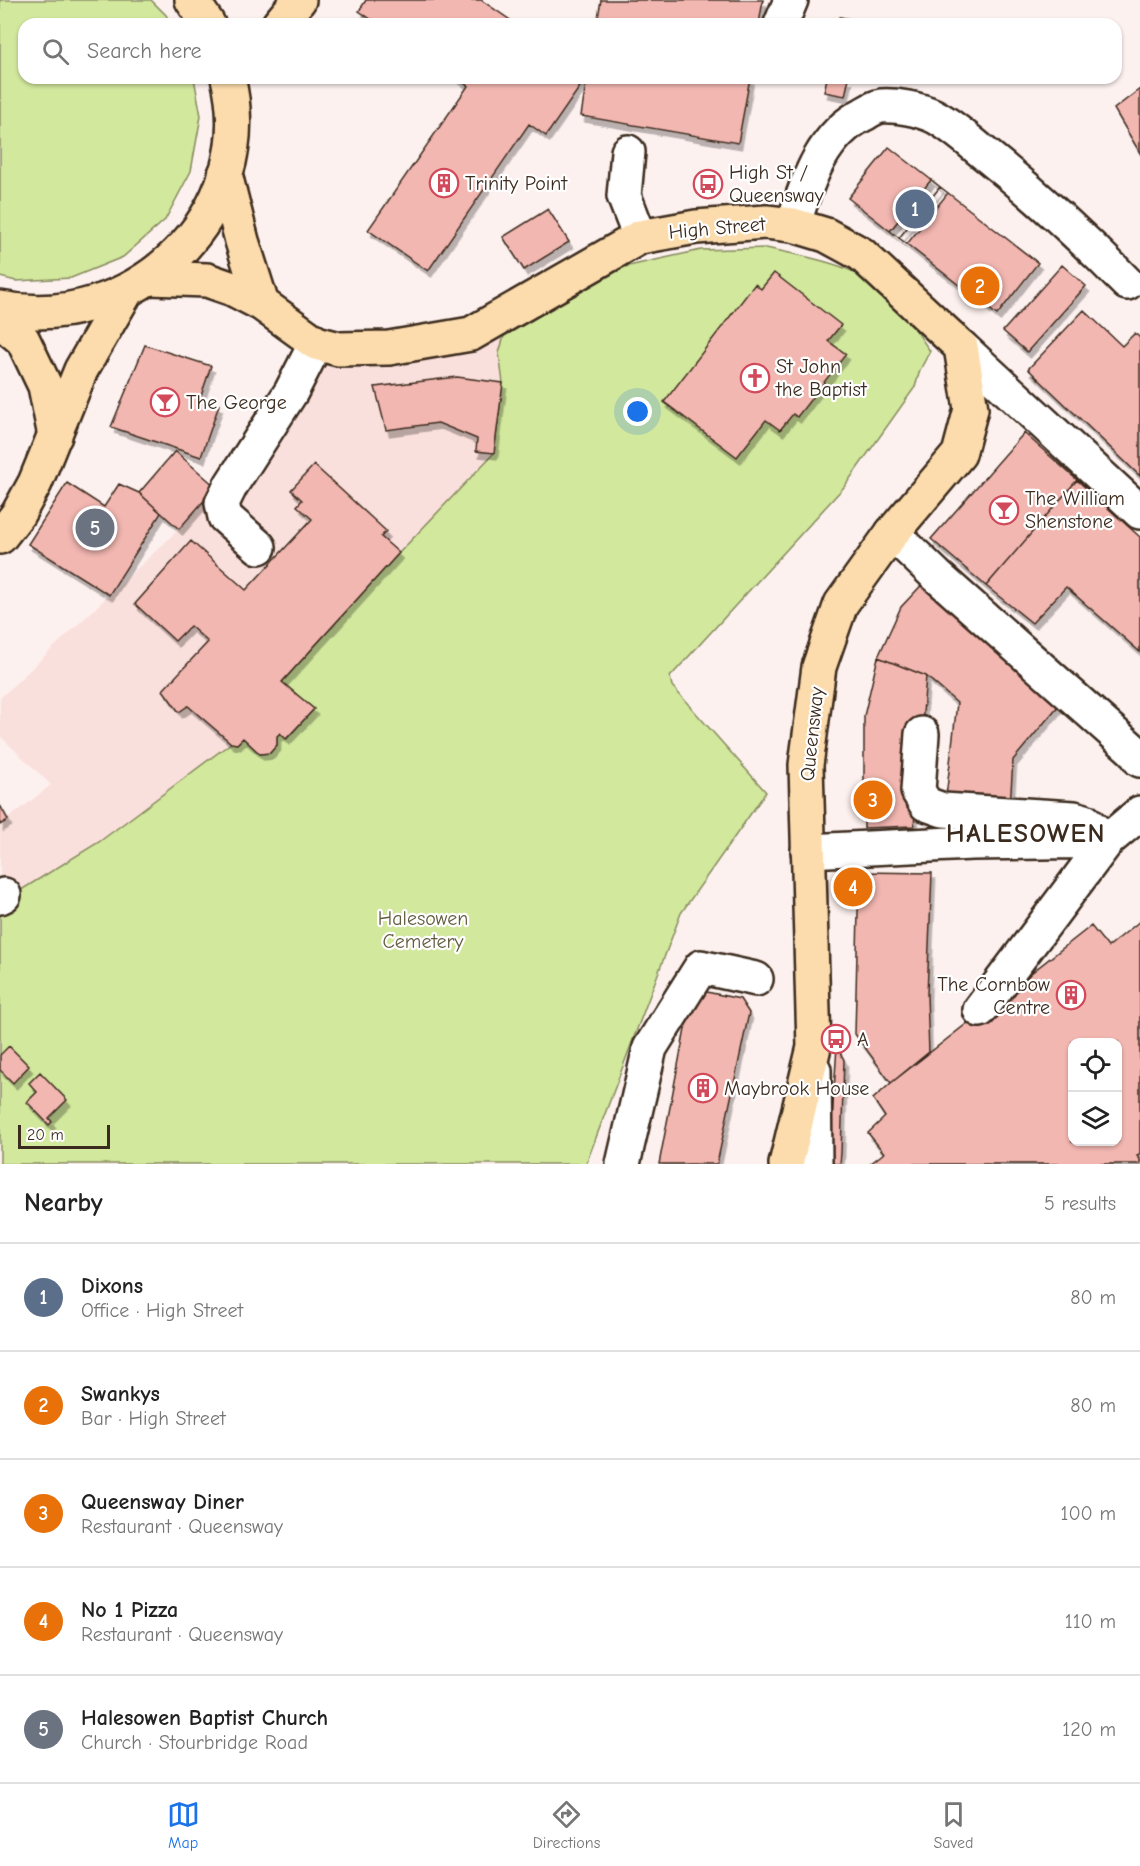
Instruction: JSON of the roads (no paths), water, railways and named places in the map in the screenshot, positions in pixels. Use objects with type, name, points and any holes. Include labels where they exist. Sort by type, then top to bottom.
[{"type":"main road","points":[[192,0],[204,18]]},
{"type":"main road","points":[[284,18],[299,0]]},
{"type":"main road","points":[[0,308],[37,312],[68,310],[98,303],[138,284],[173,259],[196,232],[211,207],[225,174],[233,128],[230,84]]},
{"type":"main road","points":[[225,174],[242,241],[262,304]]},
{"type":"main road","name":"High Street","points":[[138,284],[207,280],[233,289],[262,304],[316,343],[339,349],[389,348],[471,334],[640,237],[696,227],[766,222],[793,225],[826,235],[861,254],[961,347]]},
{"type":"main road","points":[[0,537],[18,514],[35,483],[81,370],[138,284]]},
{"type":"main road","points":[[0,321],[23,340],[45,386],[56,436]]},
{"type":"main road","name":"Queensway","points":[[786,1164],[814,1047],[806,765],[819,667],[841,604],[892,534],[958,454],[971,409],[961,347]]},
{"type":"street","points":[[784,18],[791,0]]},
{"type":"street","points":[[793,225],[804,190],[820,157],[835,134],[854,119],[879,106],[908,109],[934,116],[958,133],[1035,196],[1127,283]]},
{"type":"street","points":[[628,152],[624,196],[640,237]]},
{"type":"street","points":[[259,547],[225,517],[222,503],[231,485],[291,392],[316,343]]},
{"type":"street","name":"High Street","points":[[961,347],[1140,512]]},
{"type":"street","points":[[892,534],[1134,751],[1140,760]]},
{"type":"street","points":[[922,734],[918,791],[922,800],[934,808],[1085,820],[1107,841]]},
{"type":"street","points":[[980,1011],[1107,841],[1140,813]]},
{"type":"street","points":[[808,851],[972,843],[1107,841]]},
{"type":"street","points":[[623,1164],[650,1048],[701,968],[756,979]]},
{"type":"street","points":[[814,1047],[815,1164]]},
{"type":"place","name":"Trinity Point","points":[[444,183]]},
{"type":"place","name":"High St / Queensway","points":[[708,184]]},
{"type":"place","name":"Dixons","points":[[915,209]]},
{"type":"place","name":"Swankys","points":[[980,286]]},
{"type":"place","name":"St John the Baptist","points":[[755,378]]},
{"type":"place","name":"The George","points":[[165,402]]},
{"type":"place","name":"The William Shenstone","points":[[1004,510]]},
{"type":"place","name":"Halesowen Baptist Church","points":[[95,528]]},
{"type":"place","name":"Queensway Diner","points":[[873,800]]},
{"type":"place","name":"No 1 Pizza","points":[[853,887]]},
{"type":"place","name":"The Cornbow Centre","points":[[1071,995]]},
{"type":"place","name":"A","points":[[836,1039]]},
{"type":"place","name":"Maybrook House","points":[[703,1088]]},
{"type":"district","name":"HALESOWEN","points":[[1026,834]]},
{"type":"park label","name":"Halesowen Cemetery","points":[[423,930]]}]
